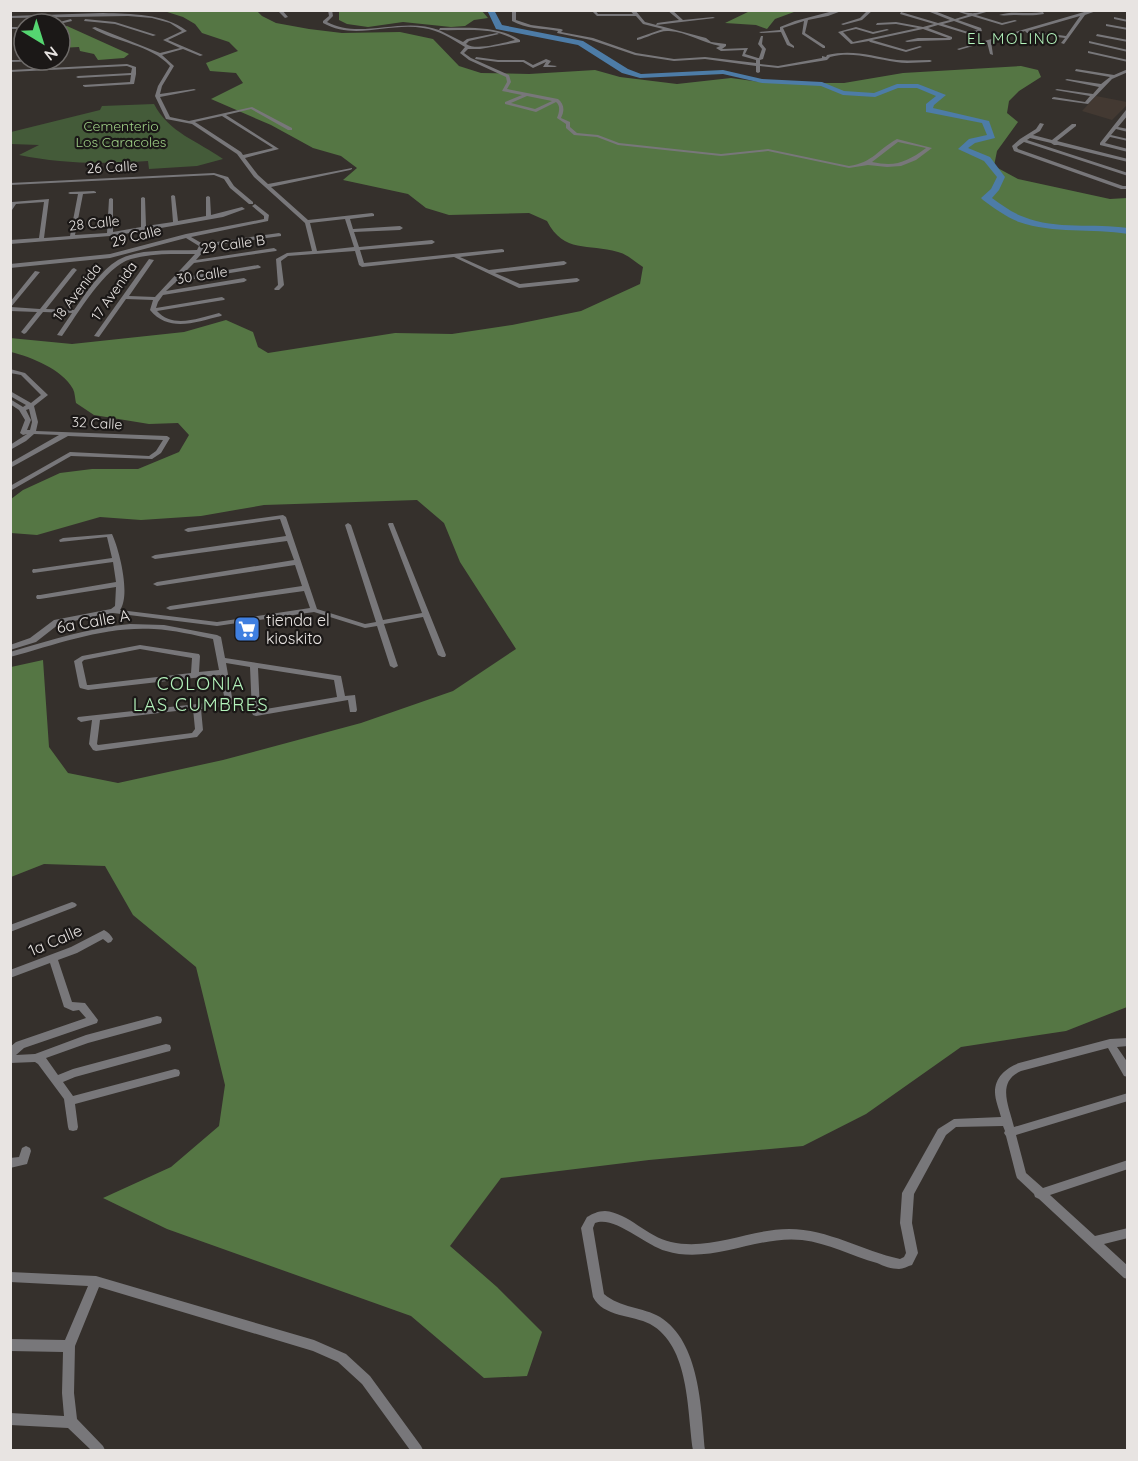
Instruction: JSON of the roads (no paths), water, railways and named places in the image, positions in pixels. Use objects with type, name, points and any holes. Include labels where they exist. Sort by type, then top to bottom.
[{"type":"street","points":[[279,10],[286,17]]},
{"type":"street","points":[[330,10],[331,16],[324,22],[334,27],[365,30],[408,26],[484,30],[503,33],[519,40],[469,48],[462,52],[464,55]]},
{"type":"street","points":[[514,10],[514,21],[518,24],[549,27],[635,54],[674,60],[705,58],[759,65],[792,66],[824,59],[823,57],[827,58],[834,54],[872,55],[893,61],[930,61]]},
{"type":"street","points":[[632,10],[647,25],[725,45],[718,48],[721,50],[747,49],[742,55],[758,59]]},
{"type":"street","points":[[669,10],[682,21]]},
{"type":"street","points":[[824,47],[803,33],[806,19],[842,10]]},
{"type":"street","points":[[843,24],[861,19],[871,10]]},
{"type":"street","points":[[901,13],[968,33],[981,30],[927,10]]},
{"type":"street","points":[[955,10],[1002,24],[1015,21],[1001,15],[1012,12],[1030,16],[1043,13]]},
{"type":"street","points":[[907,41],[920,38],[936,42],[951,38],[924,28],[891,21],[878,24],[887,30],[873,33],[856,28],[840,32],[852,42],[868,40],[924,28],[938,25],[991,10]]},
{"type":"street","points":[[1037,10],[1043,13]]},
{"type":"street","points":[[959,49],[1097,10]]},
{"type":"street","points":[[72,16],[135,13],[184,28],[183,33],[165,40],[201,55]]},
{"type":"street","points":[[595,13],[636,15]]},
{"type":"street","points":[[1063,44],[1083,15]]},
{"type":"street","points":[[793,46],[788,44],[781,28],[798,19],[813,17]]},
{"type":"street","points":[[647,25],[713,18]]},
{"type":"street","points":[[1114,18],[1128,21]]},
{"type":"street","points":[[72,19],[115,23],[154,35]]},
{"type":"street","points":[[115,23],[94,28],[158,55],[172,66],[159,86],[157,96],[157,101],[168,118],[190,122],[253,108],[290,129]]},
{"type":"street","points":[[483,23],[484,30]]},
{"type":"street","points":[[1107,25],[1128,29]]},
{"type":"street","points":[[434,29],[469,48]]},
{"type":"street","points":[[638,39],[665,29]]},
{"type":"street","points":[[758,59],[761,59],[764,49],[760,44],[762,35],[783,31]]},
{"type":"street","points":[[1024,31],[1067,37]]},
{"type":"street","points":[[1107,32],[1128,36]]},
{"type":"street","points":[[463,44],[468,40],[503,33]]},
{"type":"street","points":[[1097,35],[1128,41]]},
{"type":"street","points":[[868,40],[906,51],[920,47]]},
{"type":"street","points":[[907,41],[920,47]]},
{"type":"street","points":[[988,41],[992,54]]},
{"type":"street","points":[[1090,42],[1128,51]]},
{"type":"street","points":[[158,55],[184,48]]},
{"type":"street","points":[[1089,52],[1128,61]]},
{"type":"street","points":[[464,55],[498,61],[524,61],[533,67],[546,60],[549,61],[544,66],[555,66]]},
{"type":"street","points":[[464,55],[508,76],[509,82],[504,90],[556,100],[562,108],[559,118],[568,123],[568,127],[574,133],[595,135],[616,144],[721,155],[768,150],[842,167],[855,167],[867,163],[897,140],[930,148],[906,164],[893,166],[867,163]]},
{"type":"street","points":[[72,65],[76,58]]},
{"type":"street","points":[[758,59],[758,72]]},
{"type":"street","points":[[72,68],[134,67],[132,83],[85,86]]},
{"type":"street","points":[[1076,70],[1114,76]]},
{"type":"street","points":[[1054,98],[1086,103],[1114,76],[1128,70]]},
{"type":"street","points":[[78,77],[134,74]]},
{"type":"street","points":[[1067,80],[1102,86]]},
{"type":"street","points":[[157,96],[194,90]]},
{"type":"street","points":[[1057,90],[1093,95]]},
{"type":"street","points":[[527,94],[507,103],[536,111],[556,100]]},
{"type":"street","points":[[1128,111],[1102,144],[1128,151]]},
{"type":"street","points":[[223,114],[277,148],[270,152],[241,157]]},
{"type":"street","points":[[190,122],[241,157],[266,186],[306,222],[315,253]]},
{"type":"street","points":[[1042,124],[1014,147],[1016,150],[1123,188],[1128,187]]},
{"type":"street","points":[[1057,144],[1053,142],[1074,125]]},
{"type":"street","points":[[1115,127],[1128,130]]},
{"type":"street","points":[[1109,135],[1128,141]]},
{"type":"street","points":[[1030,136],[1128,161]]},
{"type":"street","points":[[1022,140],[1128,175]]},
{"type":"street","points":[[266,186],[350,169]]},
{"type":"street","name":"26 Calle","points":[[10,184],[214,174],[226,178],[240,194]]},
{"type":"street","points":[[70,193],[94,192]]},
{"type":"street","points":[[72,237],[81,193]]},
{"type":"street","points":[[240,194],[265,216]]},
{"type":"street","points":[[240,194],[241,208],[265,216]]},
{"type":"street","points":[[173,196],[176,224]]},
{"type":"street","points":[[208,197],[212,216]]},
{"type":"street","points":[[143,198],[144,229]]},
{"type":"street","points":[[110,234],[111,199]]},
{"type":"street","points":[[10,212],[14,203],[47,200],[40,240]]},
{"type":"street","name":"28 Calle","points":[[10,242],[144,229],[176,224],[253,205]]},
{"type":"street","points":[[306,222],[372,215]]},
{"type":"street","name":"29 Calle","points":[[10,266],[96,258],[265,216]]},
{"type":"street","points":[[347,217],[362,265],[502,251]]},
{"type":"street","points":[[353,231],[400,228]]},
{"type":"street","points":[[201,249],[279,235]]},
{"type":"street","points":[[186,236],[201,249]]},
{"type":"street","points":[[277,289],[281,285],[278,266],[281,257],[432,242]]},
{"type":"street","points":[[201,249],[195,262],[153,304],[153,310],[159,318],[173,322],[219,315]]},
{"type":"street","name":"18 Avenida","points":[[60,334],[114,264],[134,256],[201,249]]},
{"type":"street","name":"29 Calle B","points":[[195,262],[274,250]]},
{"type":"street","points":[[455,256],[519,286],[577,280]]},
{"type":"street","name":"17 Avenida","points":[[97,336],[151,260]]},
{"type":"street","points":[[487,272],[564,263]]},
{"type":"street","points":[[176,279],[258,267]]},
{"type":"street","points":[[24,332],[74,270]]},
{"type":"street","points":[[10,307],[37,272]]},
{"type":"street","name":"30 Calle","points":[[163,293],[244,280]]},
{"type":"street","name":"30 Calle","points":[[125,297],[157,299]]},
{"type":"street","points":[[153,310],[222,299]]},
{"type":"street","points":[[10,307],[77,312]]},
{"type":"street","points":[[10,370],[24,374],[45,397],[22,409]]},
{"type":"street","points":[[10,393],[31,406],[36,419],[33,432],[10,448]]},
{"type":"street","points":[[10,401],[22,409],[28,420],[25,432],[10,442]]},
{"type":"street","name":"32 Calle","points":[[10,489],[70,454],[150,458],[159,452],[167,438],[25,432]]},
{"type":"street","points":[[10,466],[66,433]]},
{"type":"street","points":[[188,530],[283,517],[314,610]]},
{"type":"street","points":[[391,524],[442,655]]},
{"type":"street","points":[[348,525],[394,666]]},
{"type":"street","points":[[63,540],[110,535],[117,559],[120,584],[119,607],[112,611]]},
{"type":"street","points":[[155,557],[290,538]]},
{"type":"street","points":[[36,571],[117,559]]},
{"type":"street","points":[[157,584],[298,562]]},
{"type":"street","points":[[40,597],[120,584]]},
{"type":"street","points":[[170,608],[307,588]]},
{"type":"street","points":[[10,648],[42,636],[51,624],[112,611],[218,624],[314,610],[365,626],[426,614]]},
{"type":"street","name":"6a Calle A","points":[[10,655],[47,643],[124,627],[150,626],[216,637],[221,660]]},
{"type":"street","points":[[195,675],[196,656],[140,647],[82,658],[78,661],[83,686],[88,688],[222,672]]},
{"type":"street","points":[[81,719],[229,703],[221,660],[338,678],[341,699]]},
{"type":"street","points":[[254,665],[256,712],[352,698],[353,710]]},
{"type":"street","points":[[96,717],[93,744],[96,748],[194,735],[199,730],[197,707]]},
{"type":"street","points":[[10,929],[72,905]]},
{"type":"street","name":"1a Calle","points":[[10,974],[54,958],[104,934],[108,939]]},
{"type":"street","points":[[10,1054],[20,1045],[93,1020],[81,1006],[73,1007],[68,1004],[54,958]]},
{"type":"street","points":[[10,1059],[36,1058],[86,1039],[157,1020]]},
{"type":"street","points":[[1128,1042],[1110,1043],[1010,1071],[1001,1084],[1000,1092],[1021,1175],[1128,1274]]},
{"type":"street","points":[[1110,1043],[1128,1073]]},
{"type":"street","points":[[57,1080],[73,1073],[166,1048]]},
{"type":"street","points":[[36,1058],[57,1080],[69,1101],[73,1127]]},
{"type":"street","points":[[69,1101],[175,1073]]},
{"type":"street","points":[[699,1450],[691,1385],[678,1344],[673,1335],[658,1323],[609,1305],[599,1297],[587,1228],[591,1220],[601,1216],[610,1217],[647,1238],[675,1248],[701,1248],[789,1234],[823,1240],[900,1264],[908,1261],[912,1253],[906,1223],[910,1185],[942,1132],[954,1123],[1008,1127],[1128,1097]]},
{"type":"street","points":[[10,1163],[23,1161],[26,1151]]},
{"type":"street","points":[[1039,1194],[1128,1164]]},
{"type":"street","points":[[1093,1242],[1128,1233]]},
{"type":"street","points":[[10,1277],[96,1281],[314,1346],[342,1358],[366,1380],[417,1450]]},
{"type":"street","points":[[96,1281],[69,1346],[68,1393],[71,1422],[99,1450]]},
{"type":"street","points":[[10,1345],[69,1346]]},
{"type":"street","points":[[10,1419],[71,1422]]},
{"type":"waterway","points":[[491,10],[489,12],[497,19],[499,27],[580,43],[625,71],[640,76],[723,72],[762,81],[822,84],[843,93],[875,95],[897,86],[918,86],[942,95],[930,104],[929,110],[985,121],[992,136],[972,141],[962,149],[987,159],[1001,177],[995,190],[986,198],[1010,214],[1038,224],[1128,231]]},
{"type":"place","name":"tienda el kioskito","points":[[247,629]]},
{"type":"district","name":"EL MOLINO","points":[[1013,38]]},
{"type":"district","name":"COLONIA LAS CUMBRES","points":[[201,693]]},
{"type":"park label","name":"Cementerio Los Caracoles","points":[[121,134]]}]
